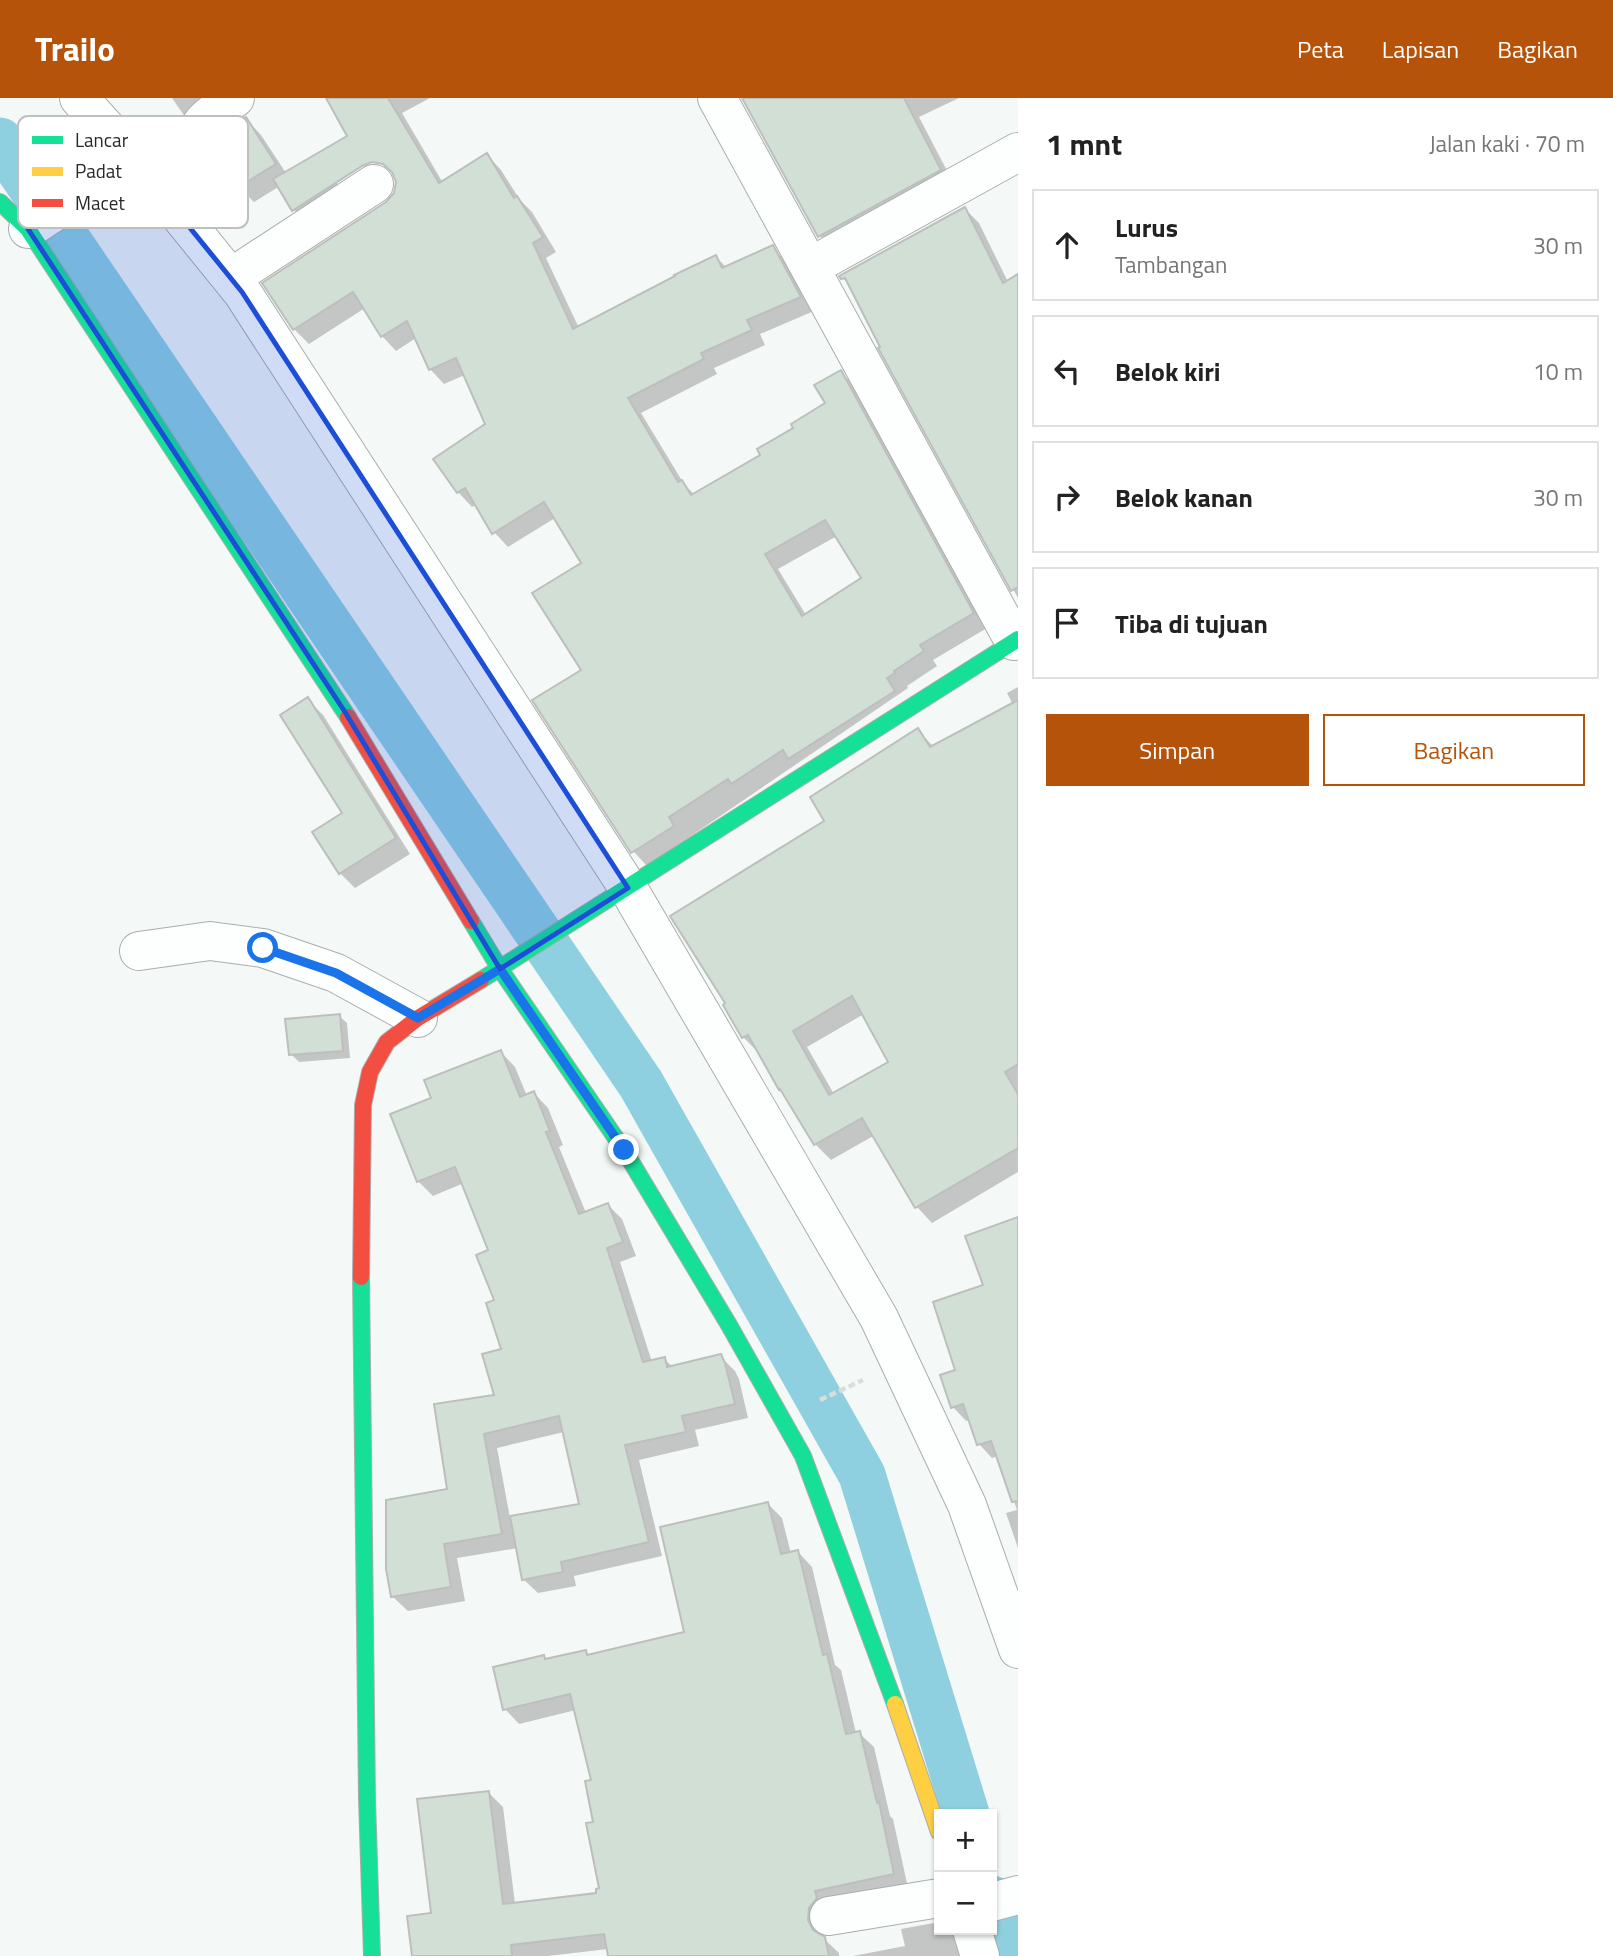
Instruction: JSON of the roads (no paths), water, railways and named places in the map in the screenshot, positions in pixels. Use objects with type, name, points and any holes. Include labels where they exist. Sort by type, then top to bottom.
[{"type":"street","points":[[79,98],[91,116]]},
{"type":"street","points":[[212,116],[235,98]]},
{"type":"street","points":[[372,1956],[367,1800],[361,1252],[363,1105],[370,1072],[387,1042],[418,1018],[500,969],[1016,640],[717,98]]},
{"type":"street","points":[[810,267],[1018,152]]},
{"type":"street","points":[[232,277],[374,184]]},
{"type":"street","points":[[0,202],[18,214]]},
{"type":"street","points":[[38,228],[345,712],[500,969],[624,1150],[729,1325],[803,1456],[881,1663],[934,1817]]},
{"type":"street","points":[[191,228],[232,277],[613,897],[879,1318],[967,1505],[1018,1648]]},
{"type":"street","points":[[139,951],[210,940],[263,948],[336,973],[418,1018]]},
{"type":"street","points":[[997,1901],[1018,1895]]},
{"type":"street","points":[[829,1916],[934,1899]]},
{"type":"street","points":[[973,1935],[979,1956]]},
{"type":"waterway","points":[[0,141],[18,167]]},
{"type":"waterway","points":[[59,228],[641,1084],[862,1475],[964,1809]]},
{"type":"waterway","points":[[997,1916],[1009,1956]]}]
